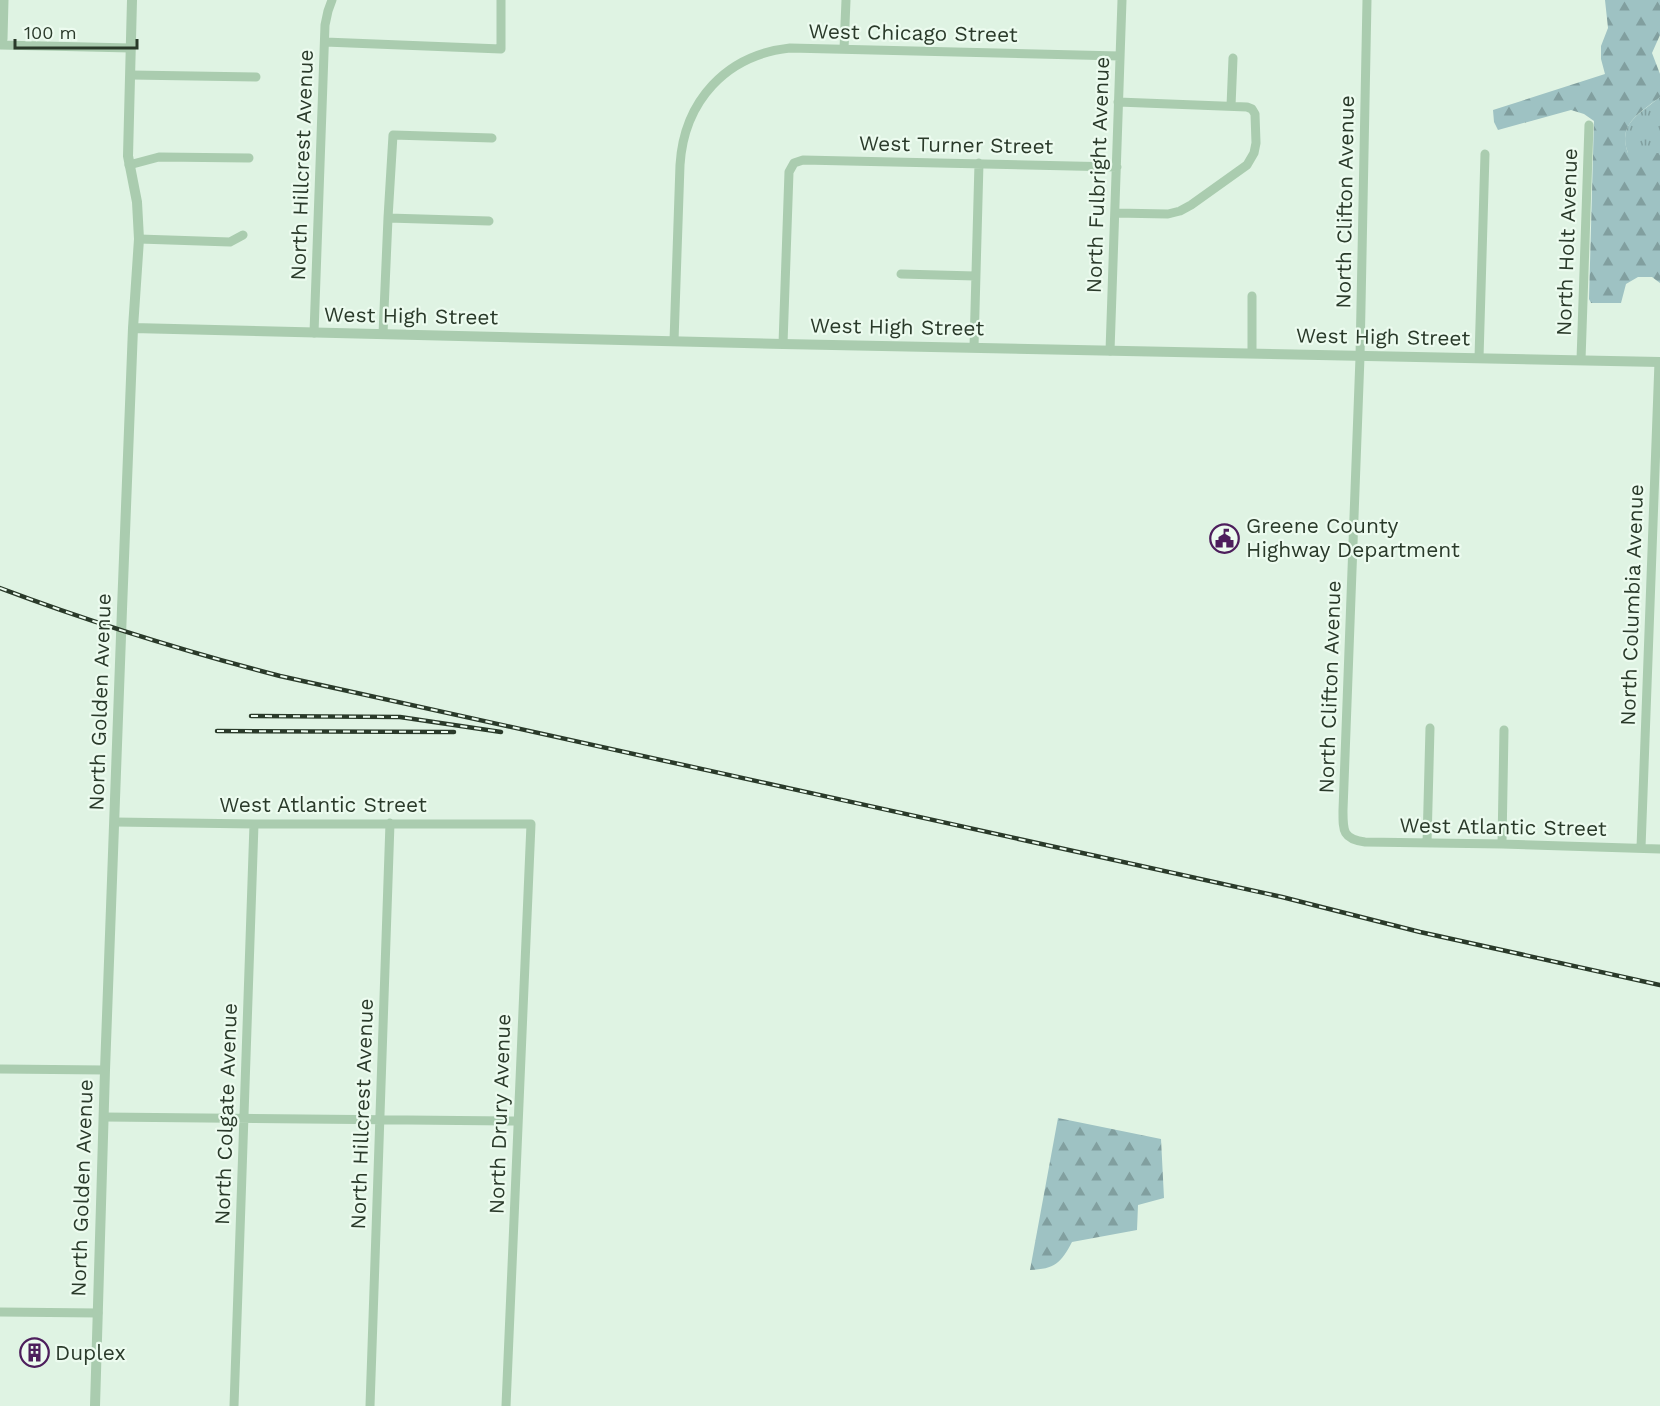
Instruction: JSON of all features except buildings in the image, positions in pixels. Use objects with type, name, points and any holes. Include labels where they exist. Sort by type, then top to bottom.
[{"type":"street","points":[[4,0],[3,39],[0,45],[131,48]]},
{"type":"street","name":"North Golden Avenue","points":[[95,1406],[105,1070],[133,328],[139,239],[137,202],[129,165],[128,147],[132,0]]},
{"type":"street","name":"North Hillcrest Avenue","points":[[314,333],[326,18],[332,0]]},
{"type":"street","points":[[325,42],[501,49],[501,0]]},
{"type":"street","points":[[844,49],[846,0]]},
{"type":"street","name":"North Fulbright Avenue","points":[[1110,351],[1122,0]]},
{"type":"street","name":"North Clifton Avenue","points":[[1347,835],[1344,830],[1342,810],[1360,357],[1367,0]]},
{"type":"street","name":"West Chicago Street","points":[[674,341],[682,146],[694,111],[703,96],[730,70],[746,60],[772,51],[790,48],[1120,56]]},
{"type":"street","points":[[1231,106],[1233,57]]},
{"type":"street","points":[[130,75],[256,77]]},
{"type":"street","points":[[1115,213],[1168,214],[1180,211],[1247,165],[1256,148],[1255,114],[1249,107],[1118,102]]},
{"type":"street","name":"North Holt Avenue","points":[[1581,360],[1589,125]]},
{"type":"street","points":[[383,334],[393,135],[492,138]]},
{"type":"street","points":[[1479,358],[1485,154]]},
{"type":"street","points":[[129,165],[159,157],[249,158]]},
{"type":"street","name":"West Turner Street","points":[[783,344],[789,172],[794,163],[803,160],[1117,167]]},
{"type":"street","points":[[974,348],[979,163]]},
{"type":"street","points":[[388,218],[489,221]]},
{"type":"street","points":[[139,239],[230,242],[243,234]]},
{"type":"street","points":[[901,274],[975,276]]},
{"type":"street","points":[[1252,296],[1252,353]]},
{"type":"street","name":"West High Street","points":[[133,328],[1660,362]]},
{"type":"street","name":"North Columbia Avenue","points":[[1641,848],[1660,362]]},
{"type":"street","points":[[1427,843],[1430,728]]},
{"type":"street","points":[[1502,844],[1504,730]]},
{"type":"street","name":"West Atlantic Street","points":[[115,822],[531,824]]},
{"type":"street","name":"North Hillcrest Avenue","points":[[370,1406],[390,823]]},
{"type":"street","name":"North Colgate Avenue","points":[[234,1406],[254,824]]},
{"type":"street","name":"North Drury Avenue","points":[[506,1406],[531,824]]},
{"type":"street","name":"West Atlantic Street","points":[[1347,835],[1353,840],[1365,842],[1660,849]]},
{"type":"street","points":[[0,1069],[105,1070]]},
{"type":"street","points":[[104,1117],[518,1120]]},
{"type":"street","points":[[0,1312],[98,1313]]},
{"type":"green space","points":[[1605,0],[1660,0],[1660,35],[1652,53],[1660,74],[1660,97],[1632,120],[1625,143],[1628,153],[1660,153],[1660,283],[1652,277],[1638,277],[1626,284],[1621,303],[1591,303],[1589,299],[1594,121],[1584,114],[1571,110],[1498,130],[1494,122],[1493,110],[1605,74],[1601,59],[1601,46],[1608,28]]},
{"type":"green space","points":[[1660,97],[1660,153],[1628,153],[1625,143],[1626,134],[1632,120]]},
{"type":"green space","points":[[1058,1118],[1161,1139],[1164,1198],[1138,1205],[1137,1230],[1072,1242],[1056,1264],[1030,1270]]},
{"type":"railway","points":[[0,588],[139,636],[280,676],[1282,897],[1420,932],[1660,985]]},
{"type":"railway","points":[[251,716],[400,717],[501,732]]},
{"type":"railway","points":[[217,731],[454,732]]},
{"type":"place","name":"Greene County Highway Department","points":[[1225,538]]},
{"type":"place","name":"Duplex","points":[[34,1353]]}]
